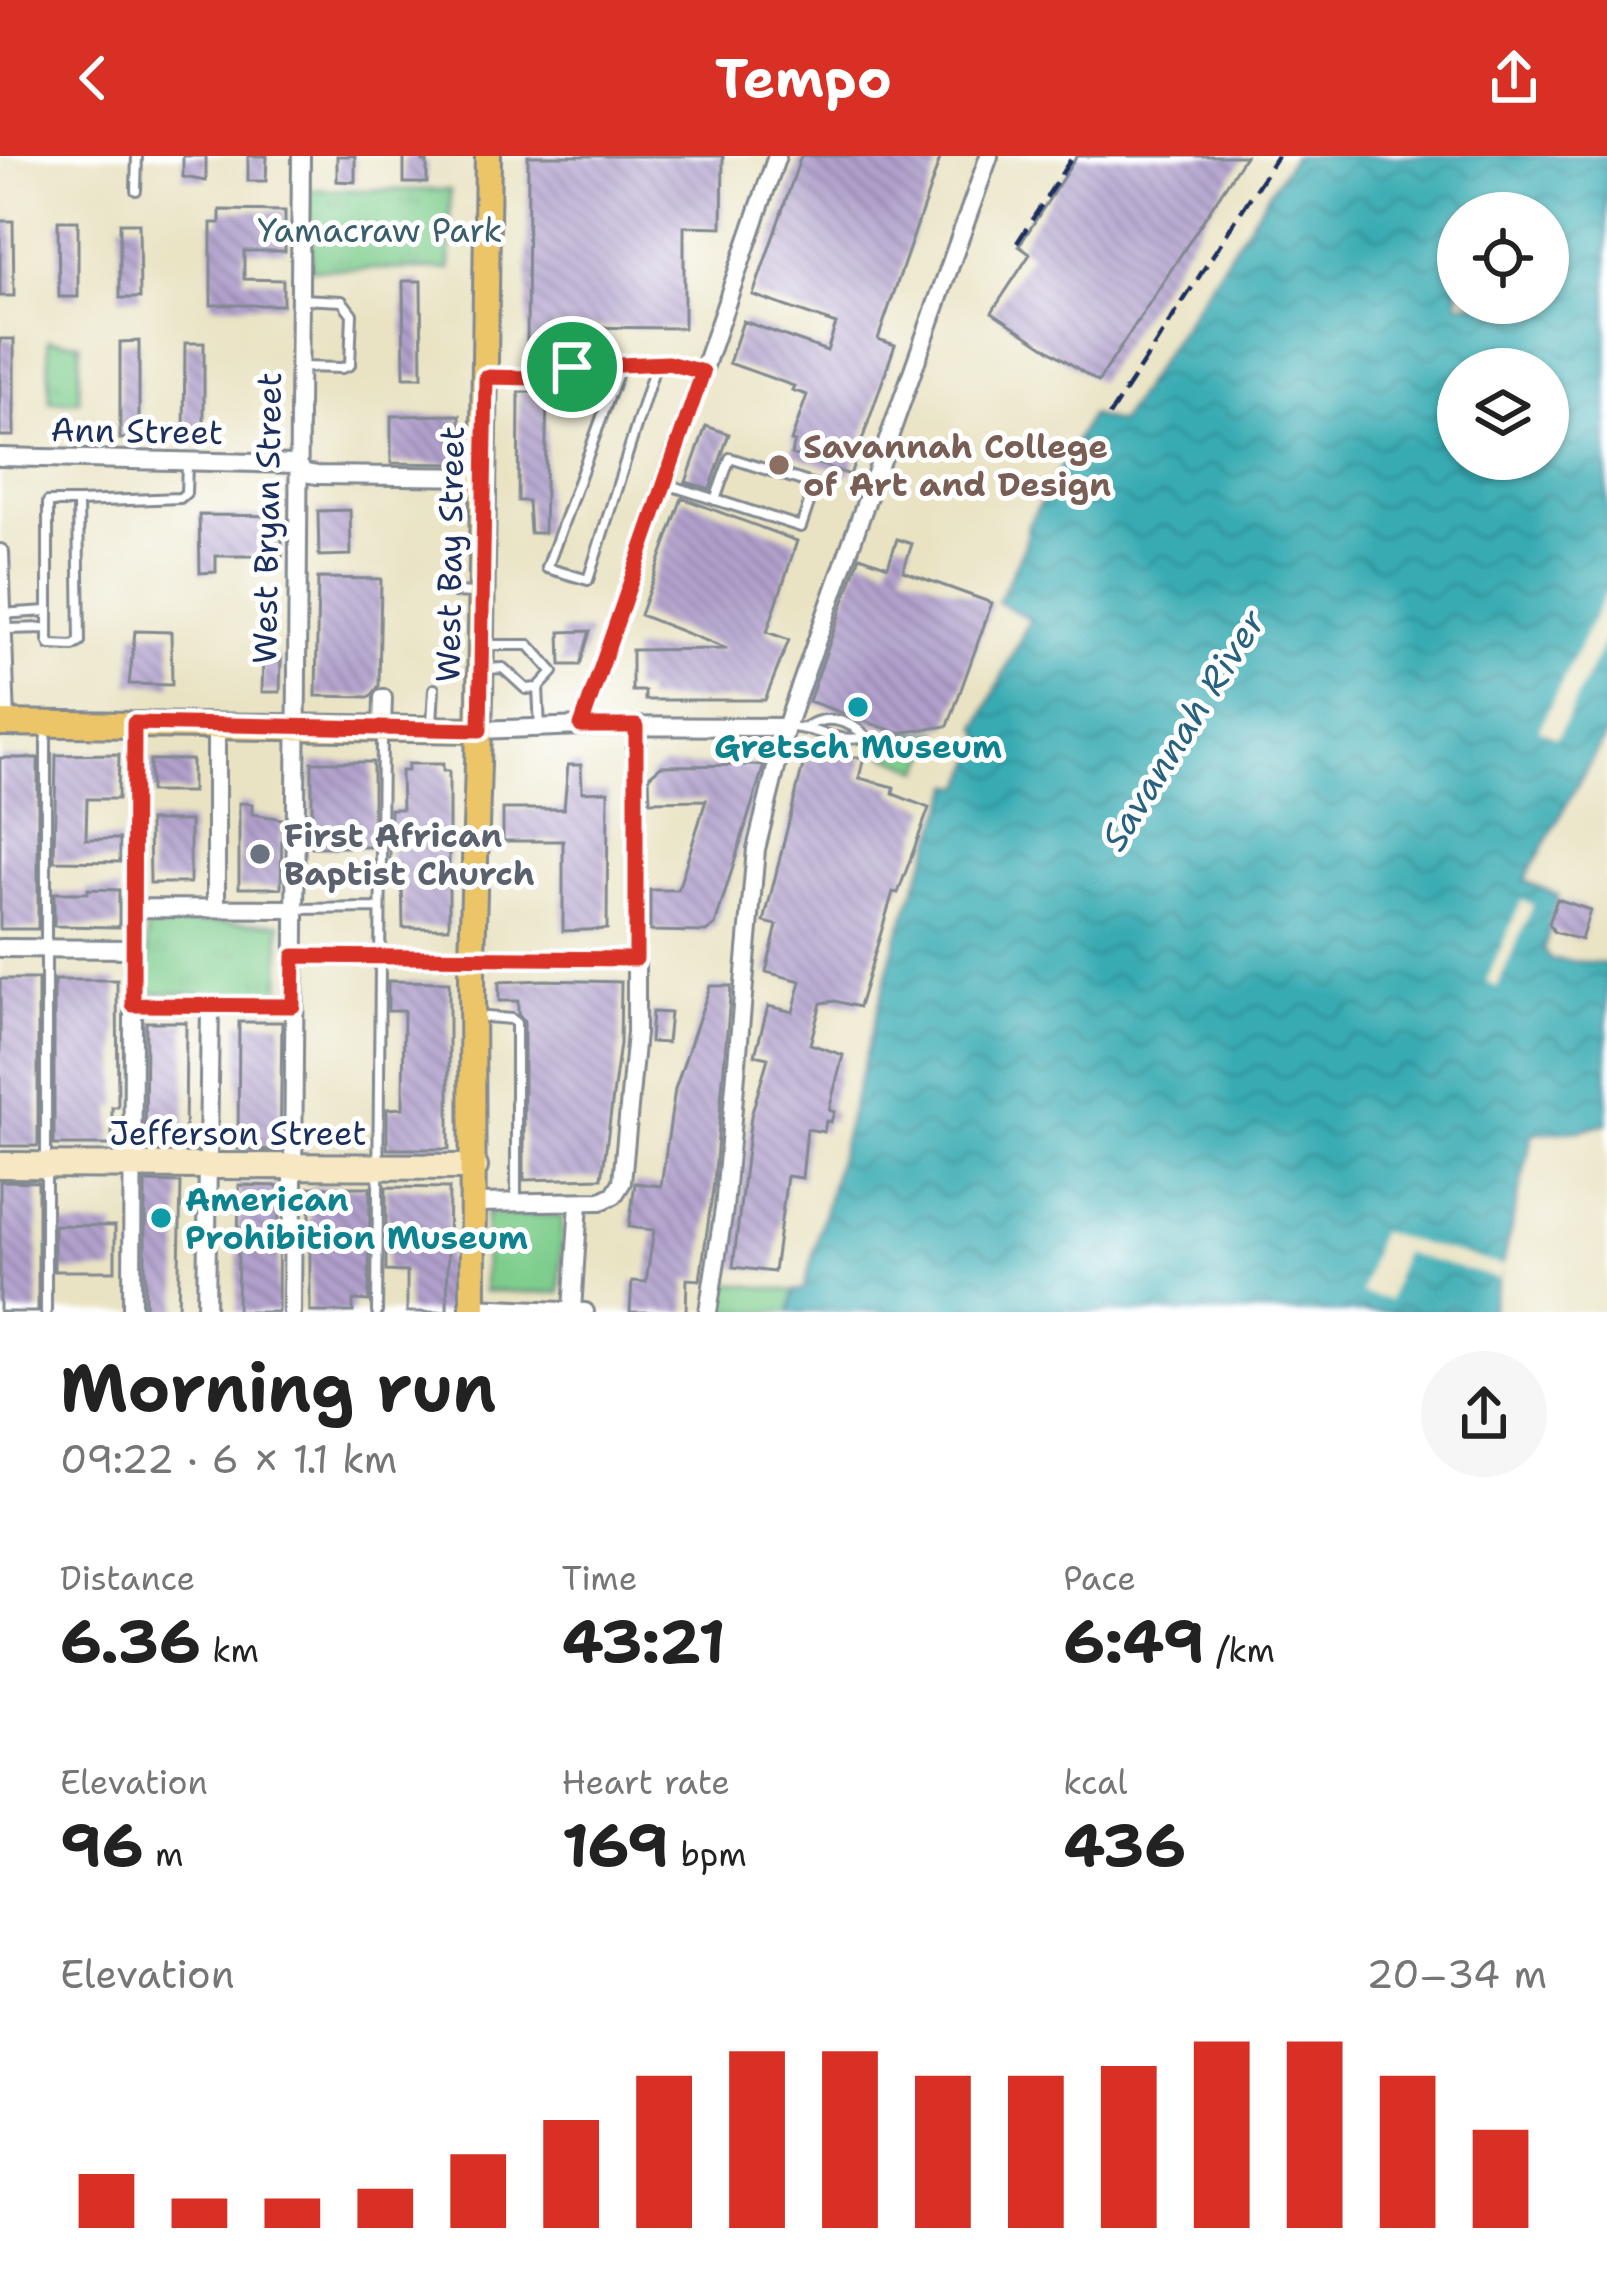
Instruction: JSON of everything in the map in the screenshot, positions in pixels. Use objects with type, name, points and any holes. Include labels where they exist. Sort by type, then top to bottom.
[{"type":"main road","name":"West Bay Street","points":[[473,1310],[472,958],[488,156]]},
{"type":"main road","points":[[3,723],[480,730]]},
{"type":"street","name":"West Bryan Street","points":[[292,1312],[302,156]]},
{"type":"street","points":[[581,726],[777,156]]},
{"type":"street","points":[[708,1312],[724,1209],[756,849],[802,679],[989,156]]},
{"type":"street","name":"Ann Street","points":[[0,457],[297,464],[304,473],[317,475],[484,477]]},
{"type":"street","points":[[0,553],[3,723]]},
{"type":"street","points":[[382,728],[383,698]]},
{"type":"street","points":[[132,1312],[134,723]]},
{"type":"street","points":[[216,724],[216,908]]},
{"type":"street","points":[[474,1203],[601,1201],[614,1195],[622,1182],[636,1046],[636,726]]},
{"type":"street","points":[[480,730],[786,728]]},
{"type":"street","points":[[133,908],[294,909]]},
{"type":"street","points":[[0,948],[133,949]]},
{"type":"street","points":[[294,956],[636,959]]},
{"type":"street","points":[[133,1005],[293,1006]]},
{"type":"street","points":[[206,1312],[210,1005]]},
{"type":"street","name":"Jefferson Street","points":[[0,1165],[475,1167]]},
{"type":"street","points":[[473,1310],[578,1311],[579,1203]]},
{"type":"lane","points":[[136,156],[136,190]]},
{"type":"lane","points":[[298,367],[350,364],[352,314],[342,301],[299,298]]},
{"type":"lane","points":[[486,377],[535,378],[572,367],[656,363],[703,372]]},
{"type":"lane","points":[[620,367],[547,568],[588,580],[656,363]]},
{"type":"lane","points":[[664,484],[801,527],[815,485],[730,458],[715,500]]},
{"type":"lane","points":[[78,502],[80,642],[50,645],[48,502],[180,498],[185,493],[187,463]]},
{"type":"lane","points":[[452,592],[482,592]]},
{"type":"lane","points":[[2,621],[47,611]]},
{"type":"lane","points":[[2,621],[47,628]]},
{"type":"lane","points":[[529,645],[554,672],[538,688],[526,689],[503,668],[481,657],[529,645]]},
{"type":"lane","points":[[432,729],[434,688]]},
{"type":"lane","points":[[538,688],[540,728]]},
{"type":"lane","points":[[786,728],[830,718],[854,725],[867,737],[844,742],[806,727]]},
{"type":"lane","points":[[46,723],[46,1312]]},
{"type":"lane","points":[[377,1312],[373,1195],[382,728]]},
{"type":"lane","points":[[294,909],[380,908]]},
{"type":"lane","points":[[474,1016],[516,1023],[516,1202]]},
{"type":"green space","name":"Yamacraw Park","points":[[310,190],[450,190],[450,269],[311,269]]},
{"type":"green space","points":[[48,340],[80,343],[79,401],[50,402]]},
{"type":"green space","points":[[940,732],[922,770],[884,755],[894,734]]},
{"type":"green space","points":[[147,922],[280,923],[280,994],[147,993]]},
{"type":"green space","points":[[486,1214],[562,1216],[560,1293],[484,1291]]},
{"type":"green space","points":[[727,1283],[794,1291],[790,1312],[722,1312]]},
{"type":"water","name":"Savannah River","points":[[1293,156],[1607,156],[1607,732],[1524,881],[1558,895],[1544,950],[1550,959],[1607,964],[1607,1123],[1533,1133],[1491,1312],[790,1312],[794,1291],[804,1289],[897,937],[953,785],[964,786],[984,739],[978,727],[1030,619],[998,602],[1025,545],[1028,525],[1090,415],[1119,423]]},
{"type":"pier","points":[[1607,590],[1607,635],[1557,738],[1539,729]]},
{"type":"pier","points":[[1522,900],[1533,905],[1497,987],[1486,982]]},
{"type":"pier","points":[[1379,1232],[1503,1266],[1499,1279],[1402,1252],[1389,1300],[1361,1293]]},
{"type":"building","points":[[183,156],[206,156],[206,181],[183,177]]},
{"type":"building","points":[[248,156],[267,156],[266,181],[248,181]]},
{"type":"building","points":[[337,156],[355,156],[355,182],[337,181]]},
{"type":"building","points":[[404,156],[423,156],[427,183],[404,183]]},
{"type":"building","points":[[528,156],[723,156],[722,227],[684,226],[684,328],[553,327],[553,359],[527,359]]},
{"type":"building","points":[[801,156],[941,156],[878,339],[895,345],[850,475],[791,454],[807,395],[729,363],[743,321],[827,351],[836,324],[753,295]]},
{"type":"building","points":[[1077,156],[1245,156],[1098,382],[992,312],[1030,254],[1019,246]]},
{"type":"building","points":[[220,210],[285,211],[285,251],[244,251],[244,279],[283,280],[283,305],[211,305],[211,223],[220,223]]},
{"type":"building","points":[[0,221],[13,221],[14,296],[0,296]]},
{"type":"building","points":[[58,221],[78,221],[78,297],[59,297]]},
{"type":"building","points":[[120,223],[139,223],[140,298],[120,298]]},
{"type":"building","points":[[403,281],[421,281],[422,377],[404,377]]},
{"type":"building","points":[[0,339],[14,339],[14,436],[0,436]]},
{"type":"building","points":[[139,341],[139,438],[120,439],[120,342]]},
{"type":"building","points":[[185,343],[204,343],[204,440],[184,439]]},
{"type":"building","points":[[519,392],[547,392],[544,533],[530,533],[528,501],[518,501]]},
{"type":"building","points":[[460,415],[461,464],[391,463],[391,416]]},
{"type":"building","points":[[706,426],[729,434],[710,489],[686,482]]},
{"type":"building","points":[[682,498],[797,541],[767,632],[789,640],[765,700],[645,700],[645,691],[632,691],[632,650],[727,649],[640,615]]},
{"type":"building","points":[[350,510],[351,555],[319,556],[318,511]]},
{"type":"building","points":[[199,515],[282,516],[282,556],[216,556],[216,572],[200,573]]},
{"type":"building","points":[[897,539],[912,544],[903,571],[992,603],[948,726],[898,733],[809,701],[860,556],[888,566]]},
{"type":"building","points":[[318,578],[381,579],[379,686],[370,697],[316,696]]},
{"type":"building","points":[[135,631],[171,632],[172,685],[129,684]]},
{"type":"building","points":[[590,631],[580,665],[561,665],[560,632]]},
{"type":"building","points":[[263,658],[281,658],[280,692],[262,692]]},
{"type":"building","points":[[119,754],[118,799],[87,799],[86,839],[120,839],[120,862],[54,861],[56,755]]},
{"type":"building","points":[[805,757],[864,757],[859,778],[894,787],[893,794],[929,808],[898,893],[893,892],[859,1007],[821,1003],[810,1044],[843,1055],[829,1110],[834,1112],[824,1132],[807,1129],[802,1178],[787,1176],[774,1272],[733,1267],[751,1116],[768,1058],[755,1055],[768,1006],[793,1012],[801,981],[766,972],[777,925],[764,922]]},
{"type":"building","points":[[0,758],[38,758],[38,929],[0,929]]},
{"type":"building","points":[[150,760],[192,760],[192,792],[150,792]]},
{"type":"building","points":[[312,762],[373,762],[373,847],[312,847]]},
{"type":"building","points":[[408,764],[443,764],[443,771],[449,771],[449,928],[403,928],[402,874],[390,874],[390,809],[402,809],[401,771],[408,771]]},
{"type":"building","points":[[568,765],[581,765],[582,792],[608,791],[607,929],[563,931],[563,841],[503,841],[503,809],[564,809]]},
{"type":"building","points":[[764,765],[715,925],[706,932],[650,931],[650,890],[678,890],[706,800],[650,801],[649,776],[661,766]]},
{"type":"building","name":"First African Baptist Church","points":[[239,803],[252,804],[252,814],[282,819],[281,888],[239,888]]},
{"type":"building","points":[[149,821],[190,821],[190,883],[150,883]]},
{"type":"building","points":[[88,889],[119,890],[119,927],[54,926],[54,893],[88,893]]},
{"type":"building","points":[[1557,899],[1590,910],[1581,940],[1554,932],[1549,923]]},
{"type":"building","points":[[0,979],[38,979],[38,1146],[0,1146]]},
{"type":"building","points":[[54,980],[117,980],[118,1107],[112,1107],[112,1145],[54,1145]]},
{"type":"building","points":[[388,981],[449,982],[449,1149],[387,1149],[387,1109],[403,1108],[404,1011],[388,1011]]},
{"type":"building","points":[[499,982],[621,982],[620,1044],[602,1178],[524,1180],[524,1022],[518,1001],[499,1001]]},
{"type":"building","points":[[710,986],[731,986],[714,1182],[700,1280],[687,1279],[686,1312],[630,1312],[632,1281],[646,1282],[654,1230],[629,1227],[635,1183],[661,1186],[675,1089]]},
{"type":"building","points":[[652,1012],[670,1013],[667,1043],[650,1042]]},
{"type":"building","points":[[146,1022],[186,1022],[185,1149],[145,1149]]},
{"type":"building","points":[[239,1022],[282,1022],[280,1150],[238,1149]]},
{"type":"building","points":[[0,1181],[38,1182],[38,1312],[0,1312]]},
{"type":"building","points":[[145,1182],[181,1183],[178,1312],[145,1312]]},
{"type":"building","points":[[239,1185],[279,1186],[278,1312],[237,1312]]},
{"type":"building","points":[[310,1187],[370,1187],[369,1301],[353,1300],[353,1312],[310,1312]]},
{"type":"building","points":[[386,1187],[449,1188],[447,1312],[407,1312],[407,1272],[386,1271]]},
{"type":"building","points":[[54,1225],[115,1226],[115,1271],[54,1271]]},
{"type":"railway","points":[[1017,243],[1073,156]]},
{"type":"railway","points":[[1109,416],[1277,156]]},
{"type":"place","name":"Savannah College of Art and Design","points":[[779,465]]},
{"type":"place","name":"Gretsch Museum","points":[[858,707]]},
{"type":"place","name":"First African Baptist Church","points":[[260,854]]},
{"type":"place","name":"American Prohibition Museum","points":[[161,1218]]},
{"type":"route","points":[[668,363],[703,372],[581,726],[636,726],[636,959],[294,956],[293,1006],[133,1005],[134,723],[480,730],[486,377],[535,378],[572,367],[668,363]]}]
